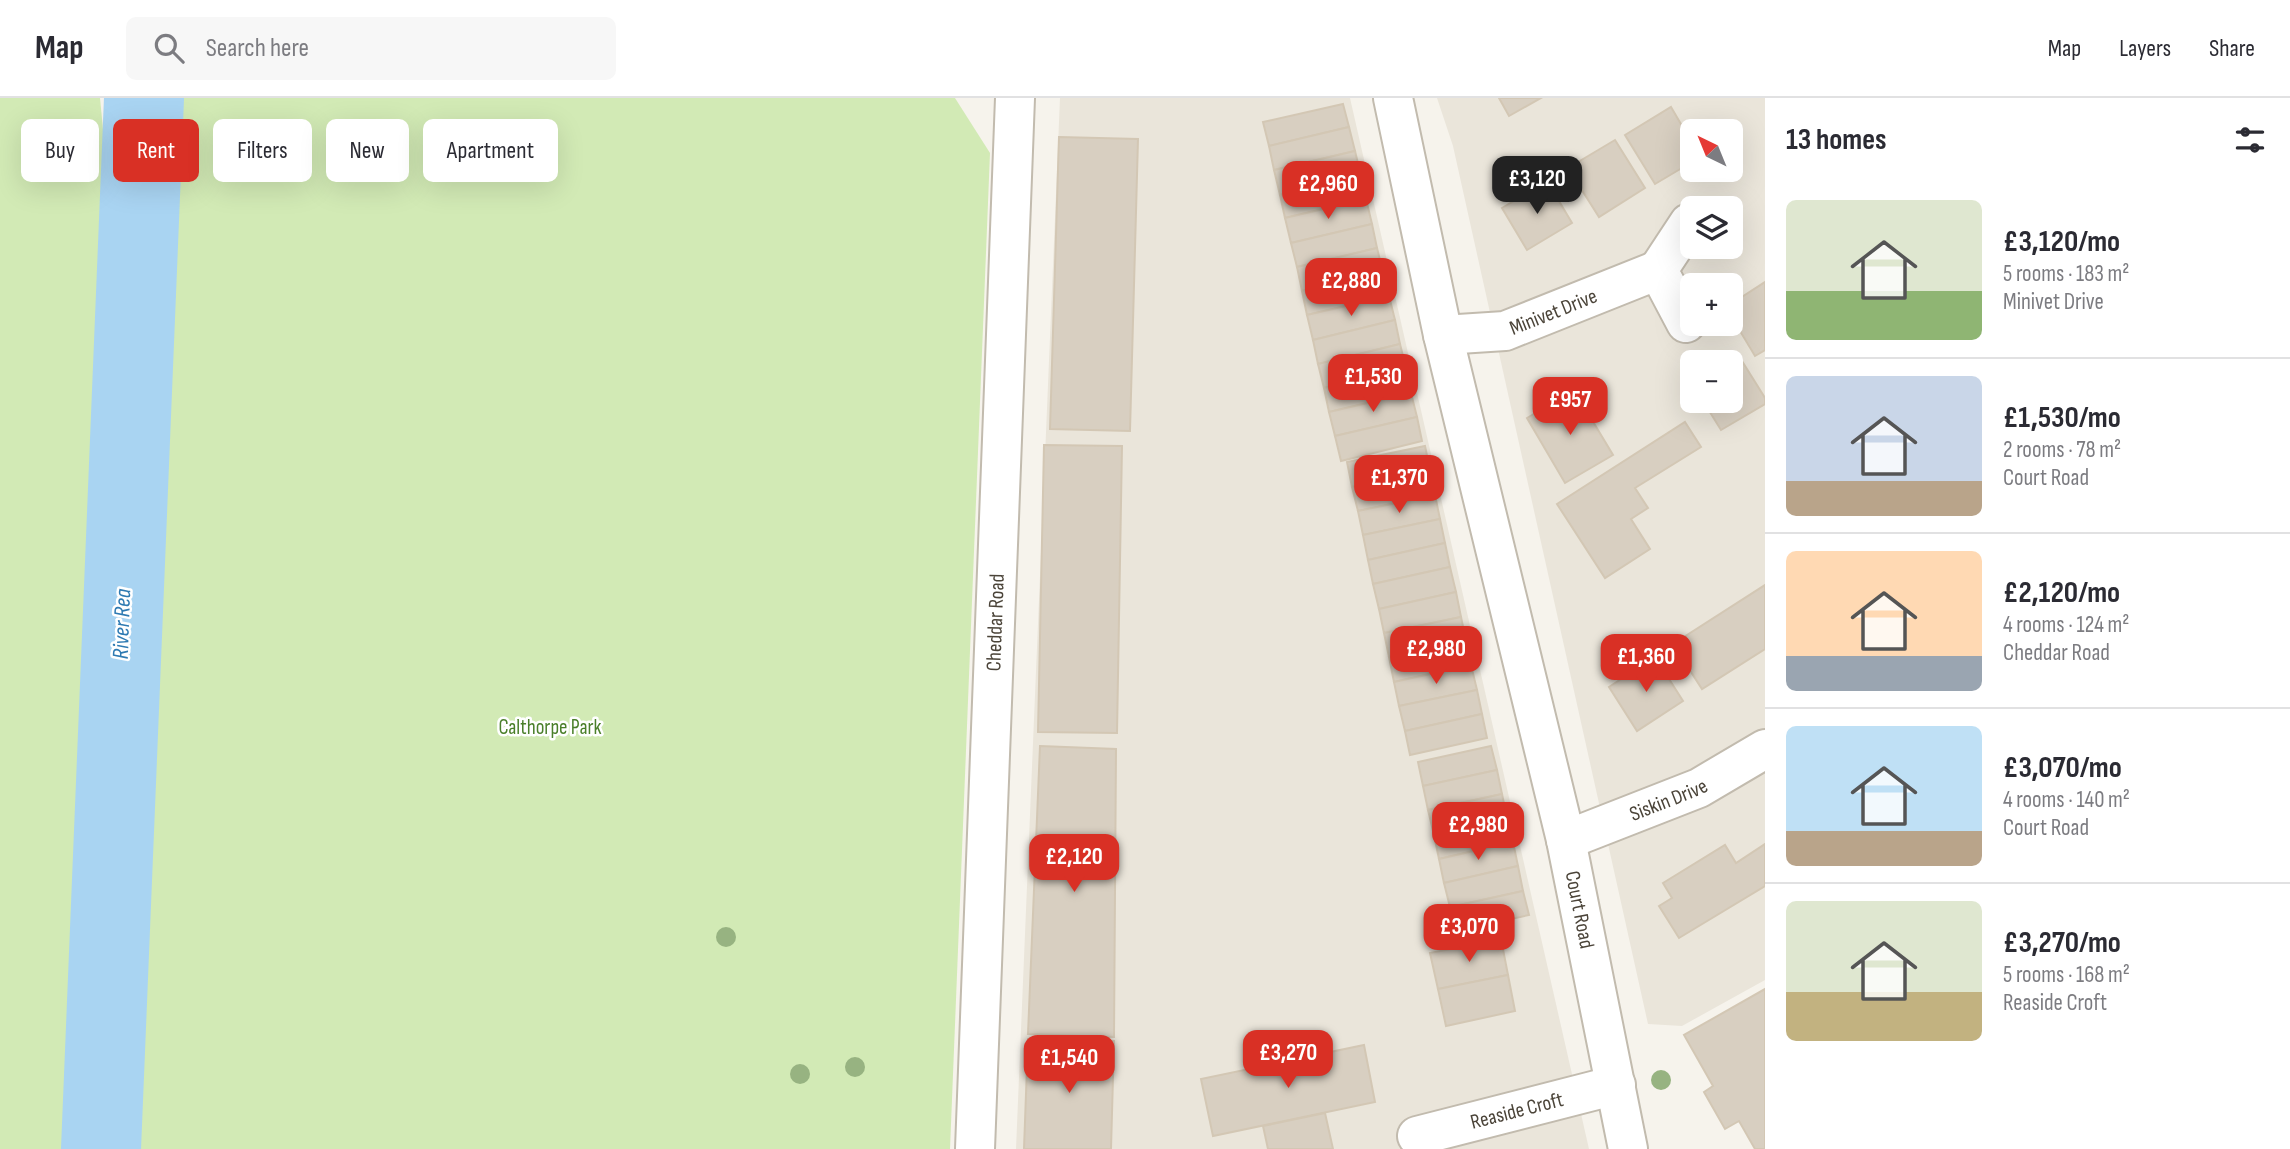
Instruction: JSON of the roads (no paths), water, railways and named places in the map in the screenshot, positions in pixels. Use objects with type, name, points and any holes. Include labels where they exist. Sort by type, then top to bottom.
[{"type":"street","name":"Cheddar Road","points":[[975,1149],[1014,98]]},
{"type":"street","name":"Court Road","points":[[1393,98],[1443,335],[1566,840],[1628,1149]]},
{"type":"street","points":[[1680,237],[1658,270],[1680,312]]},
{"type":"street","name":"Minivet Drive","points":[[1443,335],[1505,331],[1658,270]]},
{"type":"street","name":"Siskin Drive","points":[[1566,840],[1699,788],[1765,749]]},
{"type":"street","name":"Reaside Croft","points":[[1417,1136],[1616,1085]]},
{"type":"waterway","name":"River Rea","points":[[101,1149],[144,98]]},
{"type":"park label","name":"Calthorpe Park","points":[[550,727]]}]
